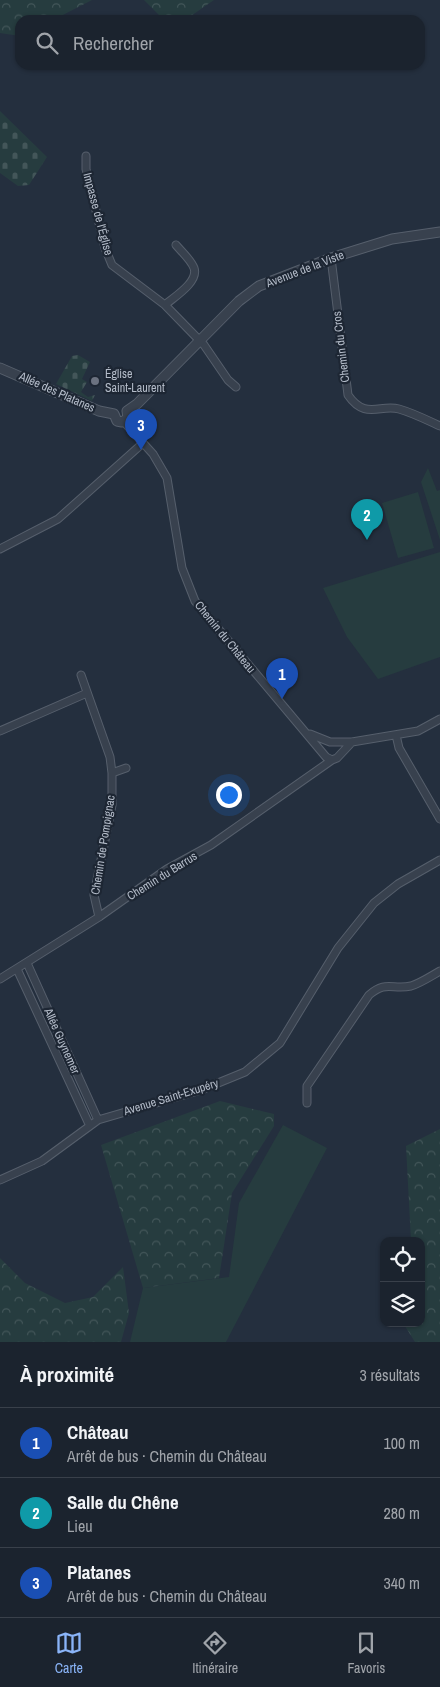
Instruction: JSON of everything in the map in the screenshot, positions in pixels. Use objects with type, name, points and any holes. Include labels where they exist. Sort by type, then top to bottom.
[{"type":"street","name":"Impasse de l'Église","points":[[86,156],[87,176],[105,248],[112,264],[165,305],[200,341],[228,380],[236,387]]},
{"type":"street","name":"Avenue de la Viste","points":[[127,411],[137,404],[239,301],[259,286],[331,258],[392,239],[440,232]]},
{"type":"street","points":[[165,305],[192,281],[194,275],[194,268],[176,245]]},
{"type":"street","name":"Chemin du Cros","points":[[331,258],[348,395],[353,403],[373,410],[398,409],[440,426]]},
{"type":"street","name":"Allée des Platanes","points":[[0,368],[99,411],[114,414]]},
{"type":"street","points":[[120,409],[127,411],[128,418],[124,422],[117,421],[114,414],[120,409]]},
{"type":"street","name":"Chemin du Château","points":[[124,422],[161,465],[170,487],[179,552],[187,584],[195,601],[324,753]]},
{"type":"street","points":[[0,549],[58,519],[143,443]]},
{"type":"street","name":"Chemin de Pompignac","points":[[81,675],[110,757],[112,773],[112,805],[94,895],[99,917]]},
{"type":"street","points":[[0,731],[87,693]]},
{"type":"street","name":"Chemin du Château","points":[[305,732],[333,742],[352,742],[418,731],[440,719]]},
{"type":"street","points":[[396,735],[400,748],[440,819]]},
{"type":"street","points":[[320,767],[325,746],[333,742],[340,746],[338,758],[332,760],[324,753]]},
{"type":"street","points":[[340,752],[352,742]]},
{"type":"street","name":"Chemin du Barrus","points":[[0,980],[99,917],[167,870],[212,845],[332,760]]},
{"type":"street","points":[[112,773],[126,768]]},
{"type":"street","name":"Avenue Saint-Exupéry","points":[[0,1180],[42,1161],[89,1124],[98,1120],[201,1090],[245,1072],[280,1043],[338,948],[374,902],[398,884],[440,860]]},
{"type":"street","name":"Allée Guynemer","points":[[27,963],[98,1120]]},
{"type":"street","name":"Allée Guynemer","points":[[17,969],[89,1124]]},
{"type":"street","points":[[307,1102],[307,1086],[368,995],[376,988],[385,985],[409,986],[440,971]]},
{"type":"green space","points":[[0,0],[92,0],[63,15],[15,15],[15,35],[0,33]]},
{"type":"green space","points":[[144,0],[214,0],[192,15],[159,15]]},
{"type":"green space","points":[[0,111],[47,157],[29,185],[18,186],[0,173]]},
{"type":"green space","points":[[78,355],[90,362],[82,379],[87,382],[81,392],[88,397],[95,395],[92,401],[56,384],[72,356]]},
{"type":"green space","points":[[428,468],[437,491],[440,490],[440,540],[421,482]]},
{"type":"green space","points":[[418,492],[434,548],[398,558],[382,503]]},
{"type":"green space","points":[[440,552],[440,657],[378,679],[347,637],[323,588]]},
{"type":"green space","points":[[220,1101],[274,1114],[274,1126],[232,1193],[219,1278],[143,1288],[101,1145]]},
{"type":"green space","points":[[283,1125],[327,1148],[226,1342],[130,1342],[143,1288],[229,1277],[239,1203]]},
{"type":"green space","points":[[440,1129],[440,1342],[415,1342],[406,1327],[425,1327],[425,1237],[411,1237],[406,1146]]},
{"type":"green space","points":[[0,1258],[25,1283],[65,1303],[93,1297],[123,1267],[129,1313],[121,1342],[0,1342]]},
{"type":"place","name":"Église Saint-Laurent","points":[[95,381]]},
{"type":"place","name":"Platanes","points":[[141,450]]},
{"type":"place","name":"Salle du Chêne","points":[[367,540]]},
{"type":"place","name":"Château","points":[[282,699]]}]
